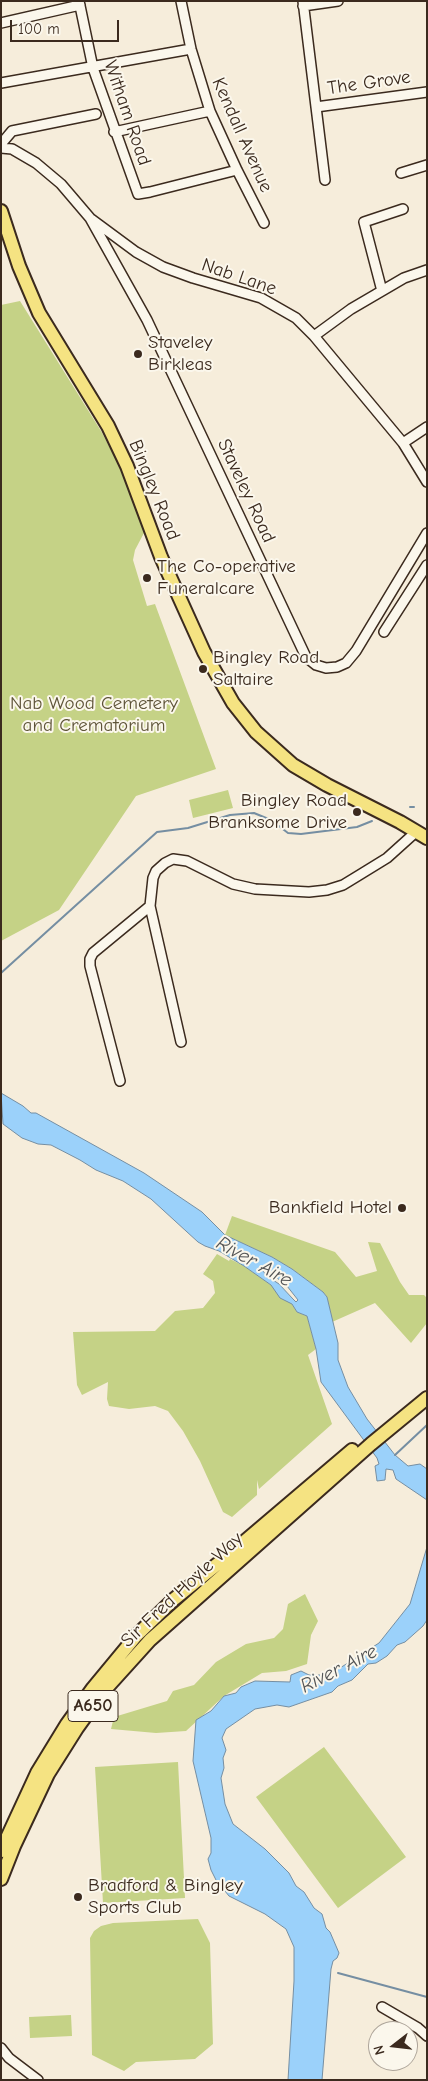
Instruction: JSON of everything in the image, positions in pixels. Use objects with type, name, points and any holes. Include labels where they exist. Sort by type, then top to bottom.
[{"type":"highway","name":"Bingley Road","points":[[1,211],[19,266],[39,313],[108,426],[127,466],[161,557],[204,652],[233,703],[256,732],[293,765],[422,835]]},
{"type":"highway","name":"Sir Fred Hoyle Way","points":[[1,1879],[14,1846],[48,1774],[76,1728],[103,1692],[150,1640],[229,1563],[427,1387]]},
{"type":"highway","name":"Sir Fred Hoyle Way","points":[[1,1851],[38,1773],[67,1724],[93,1688],[136,1636],[173,1600],[229,1563],[427,1398]]},
{"type":"street","name":"Kendall Avenue","points":[[180,1],[191,49],[210,111],[264,223]]},
{"type":"street","points":[[325,180],[303,4],[338,1]]},
{"type":"street","points":[[1,23],[80,3]]},
{"type":"street","name":"Witham Road","points":[[80,3],[93,68],[114,132],[138,194],[237,170]]},
{"type":"street","points":[[1,84],[191,49]]},
{"type":"street","name":"The Grove","points":[[316,107],[427,92]]},
{"type":"street","points":[[114,132],[210,111]]},
{"type":"street","points":[[1,146],[12,130],[96,114]]},
{"type":"street","name":"Nab Lane","points":[[1,146],[36,163],[61,184],[90,218],[136,252],[163,267],[261,298],[296,318],[314,336],[404,443],[427,482]]},
{"type":"street","points":[[402,173],[427,165]]},
{"type":"street","points":[[382,291],[364,222],[403,208]]},
{"type":"street","name":"Staveley Road","points":[[90,218],[147,320],[306,657],[316,665],[326,668],[337,667],[346,663],[365,636],[427,533]]},
{"type":"street","points":[[314,336],[351,309],[404,278],[427,270]]},
{"type":"street","points":[[404,443],[427,427]]},
{"type":"street","points":[[384,632],[427,565]]},
{"type":"street","points":[[181,1042],[150,906],[150,888],[156,870],[174,859],[187,861],[233,884],[284,892],[309,892],[343,885],[422,835]]},
{"type":"street","points":[[120,1081],[90,966],[90,959],[93,953],[150,906]]},
{"type":"street","points":[[382,2007],[418,2028],[427,2036]]},
{"type":"street","points":[[1,2048],[9,2058],[38,2080]]},
{"type":"green space","name":"Nab Wood Cemetery and Crematorium","points":[[20,301],[101,431],[122,470],[145,531],[135,550],[133,560],[147,606],[155,604],[216,769],[136,796],[59,910],[1,941],[1,305]]},
{"type":"green space","points":[[228,790],[233,808],[193,818],[189,800]]},
{"type":"green space","points":[[232,1216],[335,1252],[356,1277],[377,1271],[368,1242],[380,1243],[400,1282],[409,1295],[424,1295],[427,1298],[427,1323],[411,1343],[375,1303],[332,1322],[327,1297],[323,1292],[272,1257],[225,1235]]},
{"type":"green space","points":[[217,1254],[229,1261],[230,1259],[244,1266],[271,1285],[292,1304],[297,1312],[307,1316],[316,1349],[308,1355],[332,1424],[259,1489],[257,1480],[257,1495],[232,1517],[223,1512],[200,1461],[183,1431],[168,1411],[155,1406],[129,1409],[109,1406],[107,1399],[108,1382],[82,1395],[77,1385],[73,1332],[155,1331],[175,1311],[203,1308],[215,1293],[213,1281],[203,1274]]},
{"type":"green space","points":[[305,1594],[318,1621],[311,1635],[307,1664],[286,1671],[262,1673],[224,1696],[186,1731],[156,1733],[111,1729],[114,1717],[167,1701],[173,1691],[194,1685],[216,1662],[246,1644],[274,1638],[283,1629],[288,1604]]},
{"type":"green space","points":[[324,1747],[406,1857],[338,1908],[256,1797]]},
{"type":"green space","points":[[178,1762],[185,1898],[103,1903],[95,1767]]},
{"type":"green space","points":[[198,1919],[210,1943],[213,2044],[195,2059],[136,2062],[124,2071],[92,2055],[90,1938],[94,1931],[101,1926],[113,1923]]},
{"type":"green space","points":[[71,2015],[72,2036],[30,2038],[29,2017]]},
{"type":"water","name":"River Aire","points":[[1,1093],[31,1113],[36,1113],[144,1173],[202,1212],[225,1235],[272,1257],[323,1292],[327,1297],[338,1343],[338,1360],[348,1387],[367,1419],[395,1455],[408,1466],[420,1464],[427,1469],[427,1500],[396,1479],[393,1470],[386,1469],[385,1480],[377,1481],[375,1466],[379,1464],[377,1458],[321,1382],[316,1349],[307,1316],[297,1312],[292,1304],[280,1298],[271,1285],[244,1266],[219,1251],[198,1242],[151,1199],[123,1181],[96,1170],[51,1145],[38,1144],[22,1138],[3,1124]],"holes":[[[266,1269],[287,1286],[298,1300],[296,1302],[263,1271]]]},
{"type":"water","name":"River Aire","points":[[427,1547],[427,1620],[423,1626],[405,1642],[397,1645],[387,1656],[376,1663],[368,1664],[352,1680],[338,1686],[332,1692],[289,1707],[277,1705],[255,1709],[226,1729],[222,1738],[226,1750],[223,1758],[224,1768],[221,1778],[225,1804],[233,1824],[265,1849],[289,1873],[296,1886],[304,1892],[314,1908],[322,1914],[326,1928],[330,1932],[339,1953],[333,1961],[331,1969],[322,2080],[288,2080],[294,1981],[294,1947],[286,1929],[265,1914],[229,1896],[216,1880],[211,1870],[208,1859],[211,1853],[211,1838],[193,1761],[196,1720],[211,1711],[224,1696],[236,1693],[241,1687],[255,1681],[290,1682],[291,1675],[301,1671],[309,1675],[322,1675],[340,1668],[379,1643],[410,1604]]},
{"type":"waterway","points":[[1,973],[157,832],[188,828],[230,815],[254,813],[271,820],[288,833],[301,834],[357,827],[372,821]]},
{"type":"waterway","points":[[395,1455],[427,1425]]},
{"type":"waterway","points":[[338,1973],[427,1997]]},
{"type":"place","name":"Staveley Birkleas","points":[[138,354]]},
{"type":"place","name":"The Co-operative Funeralcare","points":[[147,578]]},
{"type":"place","name":"Bingley Road Saltaire","points":[[203,669]]},
{"type":"place","name":"Bingley Road Branksome Drive","points":[[357,812]]},
{"type":"place","name":"Bankfield Hotel","points":[[402,1208]]},
{"type":"place","name":"Bradford & Bingley Sports Club","points":[[78,1897]]}]
